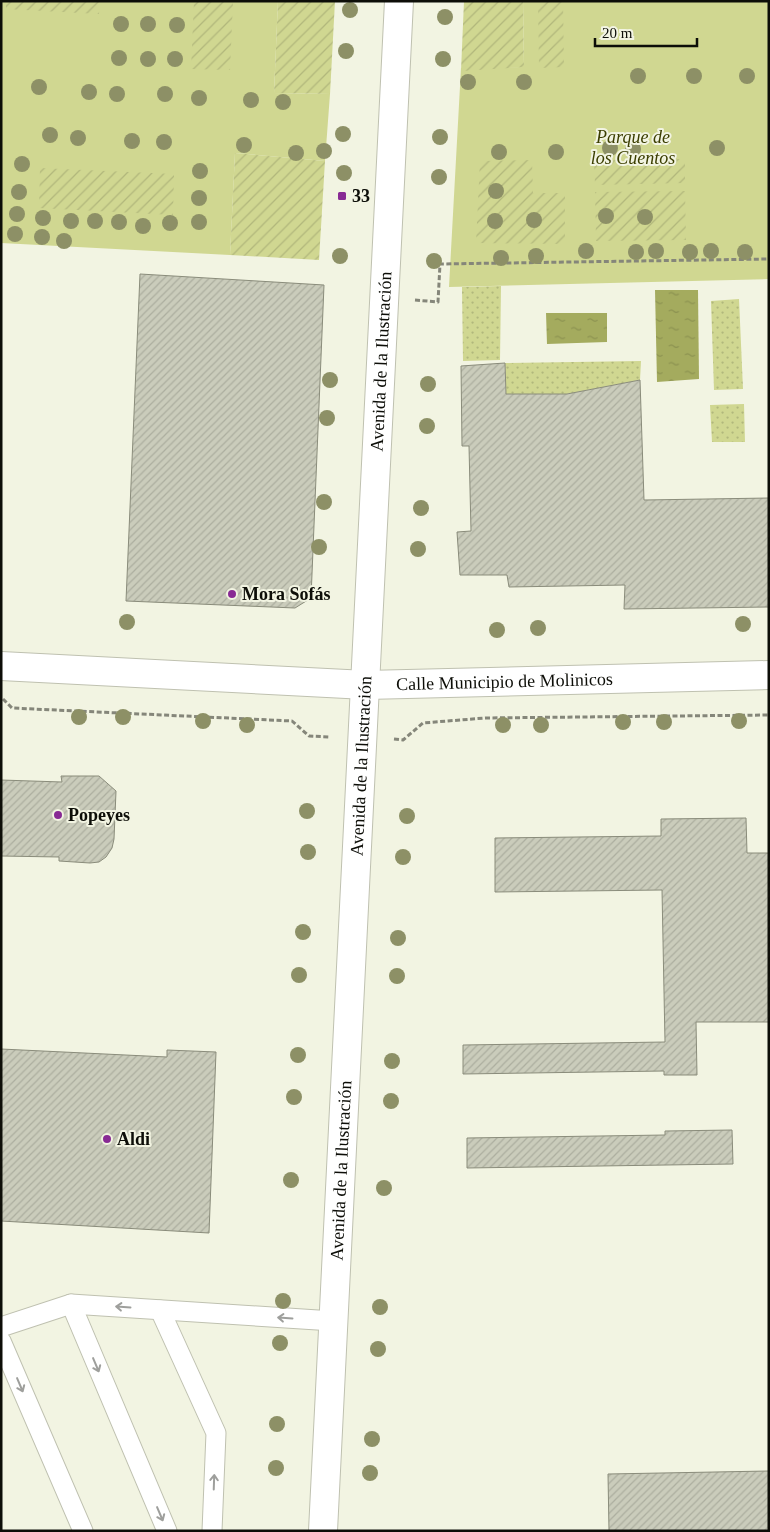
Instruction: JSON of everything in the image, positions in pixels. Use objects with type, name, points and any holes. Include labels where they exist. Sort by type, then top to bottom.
[{"type":"street","name":"Avenida de la Ilustración","points":[[323,1531],[400,1]]},
{"type":"street","name":"Calle Municipio de Molinicos","points":[[1,666],[366,684],[769,675]]},
{"type":"lane","points":[[1,1326],[71,1304],[334,1322]]},
{"type":"lane","points":[[71,1304],[167,1531]]},
{"type":"lane","points":[[160,1310],[216,1433],[212,1531]]},
{"type":"lane","points":[[1,1341],[83,1531]]},
{"type":"path","points":[[385,298],[438,302],[440,264],[769,259]]},
{"type":"green space","points":[[1,1],[278,1],[274,93],[330,94],[325,161],[235,153],[230,255],[1,243]]},
{"type":"green space","points":[[6,1],[100,1],[99,14],[6,9]]},
{"type":"green space","points":[[194,1],[233,1],[230,70],[191,69]]},
{"type":"green space","points":[[278,1],[335,1],[330,94],[274,93]]},
{"type":"green space","points":[[464,1],[523,1],[524,67],[461,71]]},
{"type":"green space","name":"Parque de los Cuentos","points":[[523,1],[769,1],[769,279],[449,287],[461,68],[524,67]]},
{"type":"green space","points":[[538,1],[563,1],[564,67],[539,68]]},
{"type":"green space","points":[[235,153],[325,161],[319,260],[230,255]]},
{"type":"green space","points":[[685,159],[685,183],[595,185],[594,160]]},
{"type":"green space","points":[[532,160],[533,193],[565,193],[565,244],[476,243],[480,161]]},
{"type":"green space","points":[[40,168],[174,174],[173,215],[39,208]]},
{"type":"green space","points":[[685,191],[686,240],[596,241],[595,192]]},
{"type":"green space","points":[[501,286],[500,360],[463,361],[462,287]]},
{"type":"green space","points":[[739,299],[743,389],[714,390],[711,301]]},
{"type":"green space","points":[[641,361],[640,380],[567,394],[506,394],[505,363]]},
{"type":"green space","points":[[744,404],[745,442],[712,442],[710,405]]},
{"type":"water","points":[[655,290],[698,290],[699,379],[657,382]]},
{"type":"water","points":[[546,313],[607,313],[607,342],[547,344]]},
{"type":"building","points":[[140,274],[324,285],[311,598],[295,608],[126,601]]},
{"type":"building","points":[[505,363],[506,394],[567,394],[640,380],[644,500],[769,498],[769,607],[624,609],[625,585],[509,587],[507,575],[460,575],[457,532],[471,531],[469,446],[462,446],[461,366]]},
{"type":"building","name":"Popeyes","points":[[61,776],[99,776],[116,791],[114,839],[112,848],[106,857],[99,862],[90,863],[59,861],[59,857],[1,856],[1,780],[62,782]]},
{"type":"building","points":[[746,818],[747,853],[769,853],[769,1022],[696,1022],[697,1075],[664,1075],[664,1071],[463,1074],[463,1045],[665,1042],[662,890],[495,892],[495,838],[661,836],[661,819]]},
{"type":"building","name":"Aldi","points":[[1,1049],[167,1057],[167,1050],[216,1052],[209,1233],[1,1221]]},
{"type":"building","points":[[732,1130],[733,1164],[467,1168],[467,1138],[665,1135],[665,1131]]},
{"type":"building","points":[[769,1471],[769,1531],[609,1531],[608,1474]]},
{"type":"place","name":"33","points":[[342,196]]},
{"type":"place","name":"Mora Sofás","points":[[232,594]]},
{"type":"place","name":"Popeyes","points":[[58,815]]},
{"type":"place","name":"Aldi","points":[[107,1139]]}]
